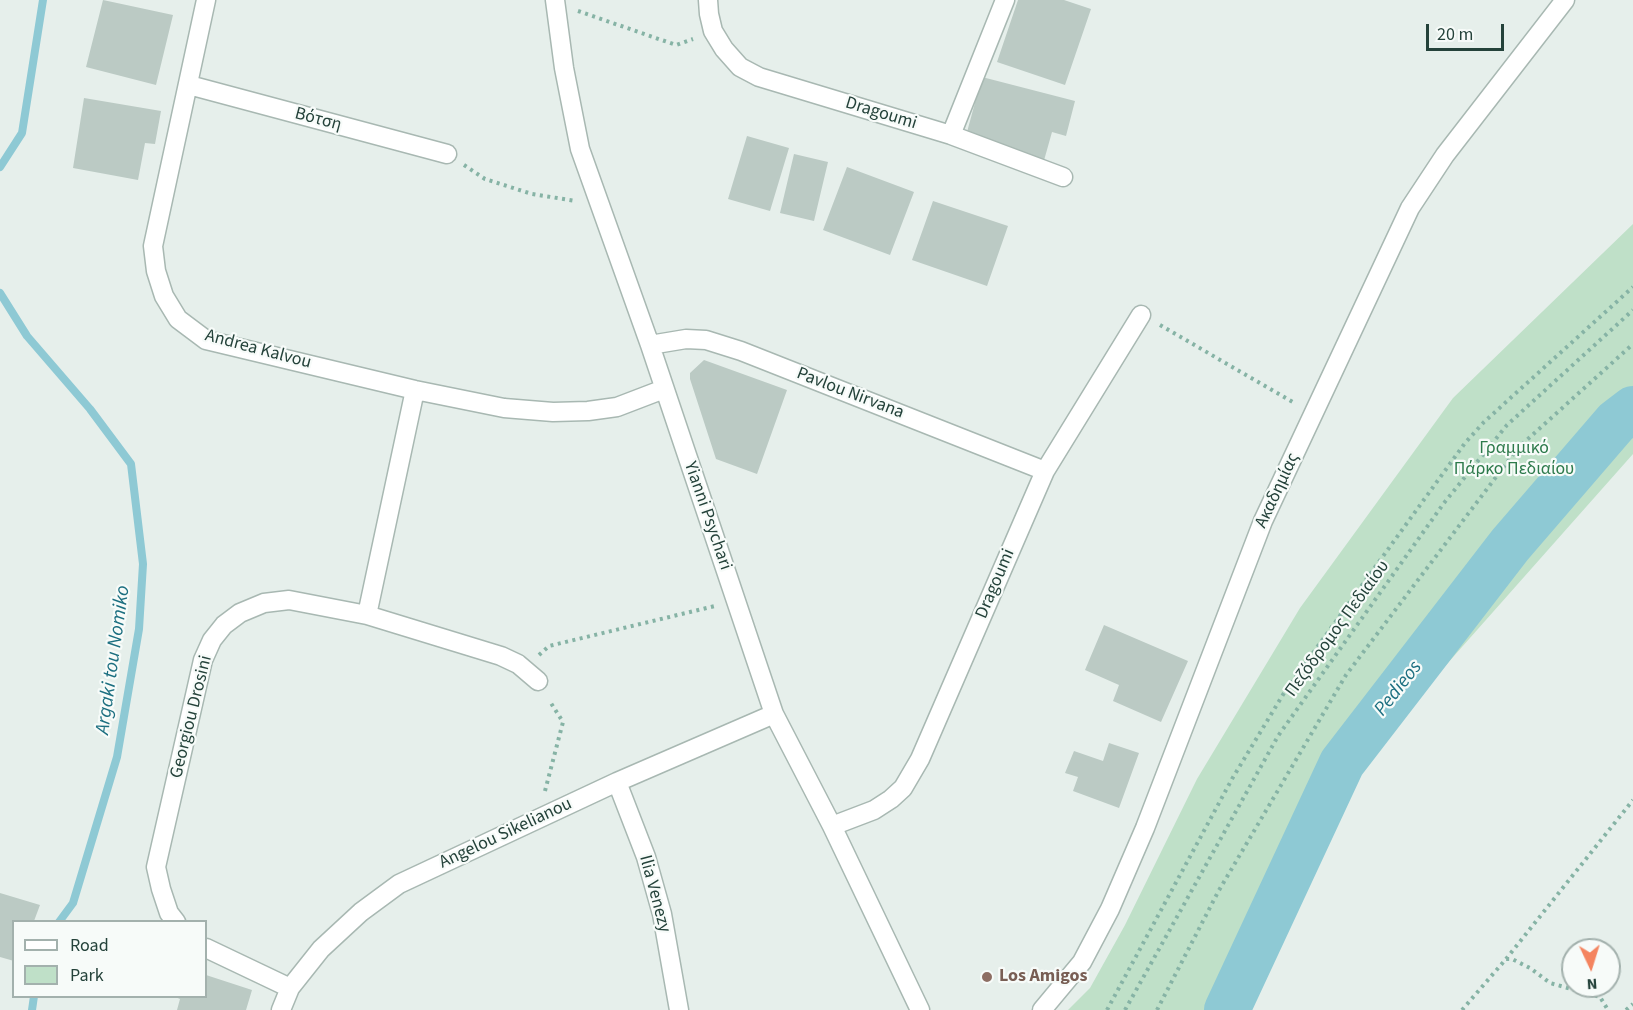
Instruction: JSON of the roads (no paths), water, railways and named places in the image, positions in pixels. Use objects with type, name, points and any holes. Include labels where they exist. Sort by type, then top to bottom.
[{"type":"street","name":"Andrea Kalvou","points":[[206,0],[153,246],[156,271],[164,296],[178,319],[206,340],[415,390],[504,408],[553,412],[588,411],[617,407],[664,389]]},
{"type":"street","name":"Dragoumi","points":[[708,0],[713,31],[724,49],[740,67],[759,77],[951,135],[1063,177]]},
{"type":"street","points":[[951,135],[1005,0]]},
{"type":"street","name":"Ακαδημίας","points":[[1042,1010],[1082,962],[1110,909],[1145,828],[1263,521],[1410,208],[1445,155],[1565,0]]},
{"type":"street","name":"Yianni Psychari","points":[[556,1],[564,68],[580,149],[650,345],[774,714],[832,826],[920,1010]]},
{"type":"street","name":"Βότση","points":[[189,85],[447,154]]},
{"type":"street","name":"Dragoumi","points":[[832,826],[874,810],[891,799],[903,788],[915,769],[1045,471],[1141,315]]},
{"type":"street","name":"Pavlou Nirvana","points":[[650,345],[686,339],[706,340],[741,351],[1045,471]]},
{"type":"street","points":[[367,615],[415,390]]},
{"type":"street","name":"Georgiou Drosini","points":[[175,920],[169,913],[156,867],[203,660],[212,640],[224,625],[240,613],[264,603],[289,600],[367,615],[501,656],[531,675]]},
{"type":"street","name":"Angelou Sikelianou","points":[[281,1010],[290,988],[329,942],[361,912],[399,884],[617,782],[774,714]]},
{"type":"street","name":"Ilia Venezy","points":[[617,782],[646,856],[662,914],[679,1010]]},
{"type":"street","points":[[207,948],[290,988]]},
{"type":"waterway","name":"Argaki tou Nomiko","points":[[0,167],[22,133],[43,0]]},
{"type":"waterway","name":"Argaki tou Nomiko","points":[[0,293],[27,336],[90,409],[131,464],[143,564],[139,629],[117,757],[73,903],[60,920]]},
{"type":"waterway","name":"Pedieos","points":[[1227,1010],[1342,763],[1510,545],[1616,422],[1633,409]]},
{"type":"waterway","name":"Argaki tou Nomiko","points":[[32,1010],[34,998]]},
{"type":"place","name":"Los Amigos","points":[[987,977]]},
{"type":"park label","name":"Γραμμικό Πάρκο Πεδιαίου","points":[[1514,459]]}]
